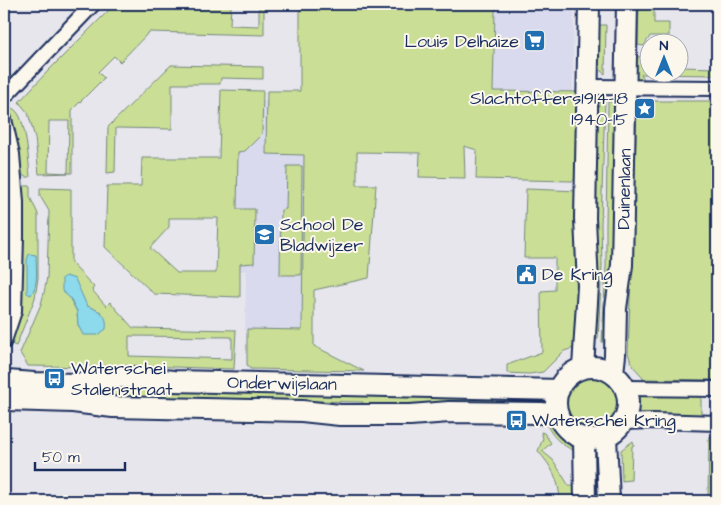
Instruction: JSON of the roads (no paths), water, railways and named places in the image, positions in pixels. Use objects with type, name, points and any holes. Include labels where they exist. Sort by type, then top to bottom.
[{"type":"main road","points":[[583,368],[588,286],[585,218],[590,4]]},
{"type":"main road","name":"Duinenlaan","points":[[619,381],[615,355],[616,308],[622,265],[627,4]]},
{"type":"main road","points":[[594,367],[604,369],[619,381],[628,400],[628,412],[624,422],[616,431],[606,437],[595,440],[584,439],[572,434],[564,426],[558,415],[556,402],[564,380],[583,368],[594,367]]},
{"type":"main road","name":"Onderwijslaan","points":[[5,391],[34,383],[78,384],[113,377],[173,381],[559,390]]},
{"type":"main road","name":"Onderwijslaan","points":[[5,391],[113,408],[302,411],[340,415],[410,416],[449,412],[541,413],[558,415]]},
{"type":"main road","points":[[606,437],[608,501]]},
{"type":"main road","points":[[584,439],[585,501]]},
{"type":"street","points":[[4,96],[93,4]]},
{"type":"street","points":[[588,87],[717,88]]},
{"type":"street","points":[[4,341],[14,311],[9,180],[12,154],[5,128]]},
{"type":"street","points":[[619,381],[717,389]]},
{"type":"street","points":[[624,422],[717,422]]},
{"type":"water","points":[[29,254],[36,255],[37,270],[34,291],[31,295],[27,293],[27,260]]},
{"type":"water","points":[[66,276],[75,279],[87,306],[104,316],[106,329],[98,335],[83,335],[78,325],[77,311],[70,298],[62,291],[62,278]]},
{"type":"place","name":"Louis Delhaize","points":[[535,41]]},
{"type":"place","name":"Slachtoffers1914-18 1940-15","points":[[644,108]]},
{"type":"place","name":"School De Bladwijzer","points":[[264,234]]},
{"type":"place","name":"De Kring","points":[[526,274]]},
{"type":"place","name":"Waterschei Stalenstraat","points":[[55,378]]},
{"type":"place","name":"Waterschei Kring","points":[[516,420]]}]
